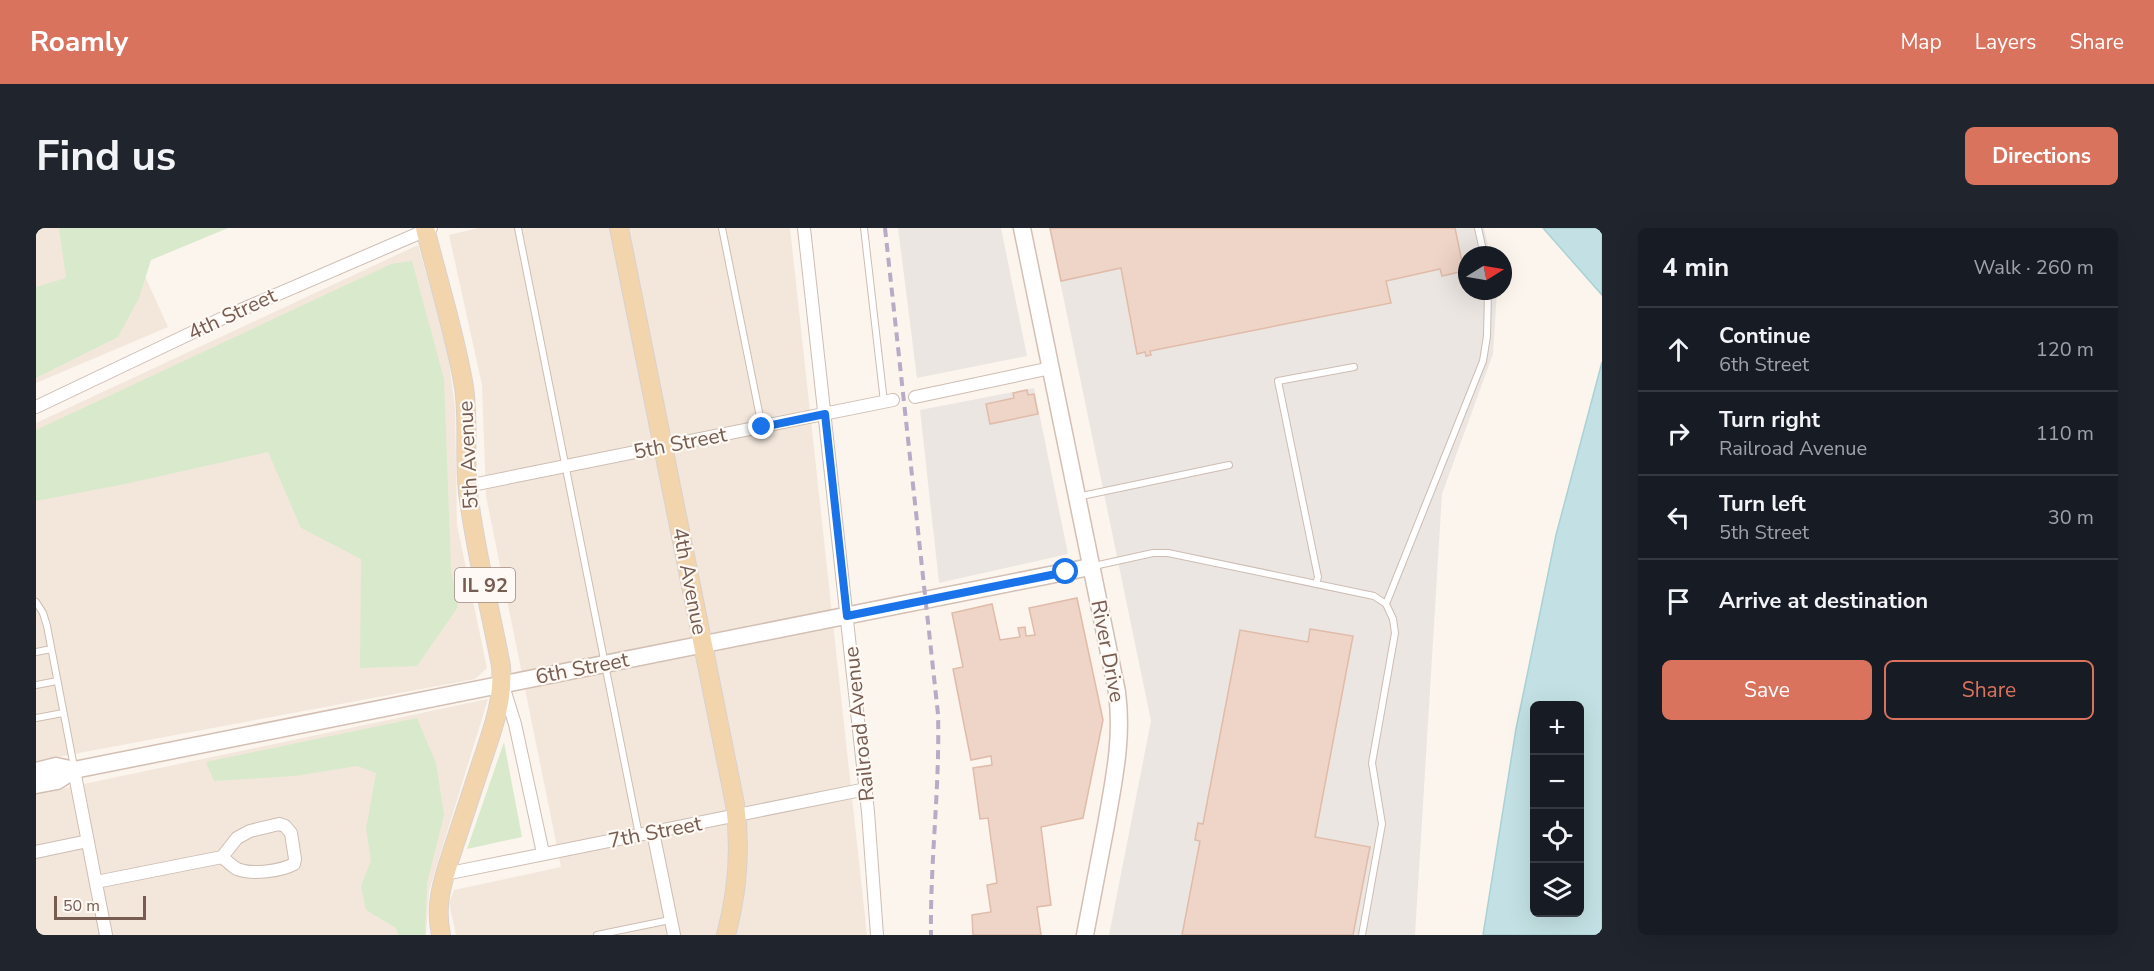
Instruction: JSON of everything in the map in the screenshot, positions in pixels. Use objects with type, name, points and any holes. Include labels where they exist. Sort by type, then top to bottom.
[{"type":"main road","name":"4th Avenue","points":[[619,228],[736,816],[738,874],[726,935]]},
{"type":"main road","name":"5th Avenue","points":[[427,229],[464,390],[467,410],[468,486],[471,516],[500,656],[503,685],[498,714],[445,874],[437,911],[441,935]]},
{"type":"street","name":"Railroad Avenue","points":[[804,228],[866,789],[877,935]]},
{"type":"street","name":"River Drive","points":[[1022,228],[1117,692],[1120,719],[1118,758],[1085,935]]},
{"type":"street","name":"4th Street","points":[[36,407],[227,316],[427,229]]},
{"type":"street","points":[[915,397],[1051,368]]},
{"type":"street","name":"5th Street","points":[[468,486],[889,401]]},
{"type":"street","name":"6th Street","points":[[74,770],[1090,567]]},
{"type":"street","name":"5th Avenue","points":[[503,685],[515,724],[543,853]]},
{"type":"street","points":[[36,771],[56,766],[74,770]]},
{"type":"street","points":[[36,785],[57,781],[74,770]]},
{"type":"street","points":[[74,770],[106,935]]},
{"type":"street","name":"7th Street","points":[[445,874],[866,789]]},
{"type":"street","points":[[96,882],[222,857],[237,838],[250,831],[279,824],[285,826],[291,833],[296,859],[294,864],[288,867],[256,871],[237,868],[222,857]]},
{"type":"street","points":[[653,832],[674,935]]},
{"type":"street","points":[[36,852],[88,841]]},
{"type":"lane","points":[[518,228],[639,834]]},
{"type":"lane","points":[[722,228],[762,427]]},
{"type":"lane","points":[[864,228],[889,401]]},
{"type":"lane","points":[[1478,228],[1482,246]]},
{"type":"lane","points":[[1386,604],[1483,361],[1487,336],[1488,300]]},
{"type":"lane","points":[[1316,584],[1318,577],[1278,381],[1354,367]]},
{"type":"lane","points":[[1077,497],[1229,465]]},
{"type":"lane","points":[[1090,567],[1153,553],[1168,553],[1374,596],[1386,604],[1393,619],[1394,645],[1372,763],[1382,824],[1362,935]]},
{"type":"lane","points":[[36,602],[43,613],[74,770]]},
{"type":"lane","points":[[36,652],[51,649]]},
{"type":"lane","points":[[36,685],[57,681]]},
{"type":"lane","points":[[36,718],[63,713]]},
{"type":"lane","points":[[597,935],[671,920]]},
{"type":"shaded area","points":[[36,228],[212,228],[138,261],[168,327],[36,383]]},
{"type":"shaded area","points":[[478,228],[790,228],[867,935],[456,935],[449,903],[454,890],[561,867],[486,496],[482,385],[449,235]]},
{"type":"shaded area","points":[[898,228],[1001,228],[1027,356],[917,378]]},
{"type":"shaded area","points":[[1049,228],[1484,228],[1488,246],[1458,246],[1458,300],[1496,300],[1493,354],[1442,494],[1415,935],[1109,935],[1151,721]]},
{"type":"shaded area","points":[[418,245],[446,341],[455,407],[457,525],[487,668],[475,679],[36,761],[36,423]]},
{"type":"shaded area","points":[[1034,388],[1068,554],[939,583],[920,410]]},
{"type":"shaded area","points":[[488,699],[429,891],[426,935],[36,935],[36,794]]},
{"type":"green space","points":[[59,228],[228,228],[151,260],[139,298],[118,337],[36,378],[36,287],[66,278]]},
{"type":"green space","points":[[412,261],[444,379],[451,569],[458,607],[417,666],[360,668],[361,559],[301,528],[268,452],[36,501],[36,430],[391,264]]},
{"type":"green space","points":[[417,718],[436,763],[444,815],[427,883],[425,935],[398,935],[396,928],[366,910],[361,886],[371,860],[366,829],[376,773],[357,766],[295,776],[214,781],[206,762]]},
{"type":"green space","points":[[504,742],[522,837],[467,849]]},
{"type":"water","points":[[1543,228],[1602,228],[1602,295]]},
{"type":"water","points":[[1602,362],[1602,935],[1483,935],[1516,729],[1556,535]]},
{"type":"building","points":[[1050,228],[1455,228],[1459,246],[1458,272],[1442,276],[1440,269],[1386,281],[1391,303],[1150,351],[1151,355],[1146,356],[1145,352],[1137,354],[1121,268],[1061,281]]},
{"type":"building","points":[[1027,390],[1028,395],[1034,394],[1038,414],[990,424],[986,404],[1014,398],[1013,393]]},
{"type":"building","points":[[1077,598],[1103,720],[1083,818],[1041,827],[1051,905],[1037,907],[1041,935],[973,935],[972,915],[991,912],[987,885],[997,883],[988,818],[980,819],[973,768],[992,765],[991,756],[971,760],[953,669],[963,667],[952,613],[992,604],[1000,640],[1020,637],[1018,628],[1025,627],[1026,636],[1035,635],[1029,608]]},
{"type":"building","points":[[1310,629],[1353,636],[1315,837],[1370,847],[1353,935],[1182,935],[1200,841],[1195,840],[1198,823],[1203,824],[1240,630],[1308,642]]},
{"type":"railway","points":[[885,228],[938,714],[931,935]]},
{"type":"route","points":[[762,427],[825,414],[847,616],[1066,572]]}]
